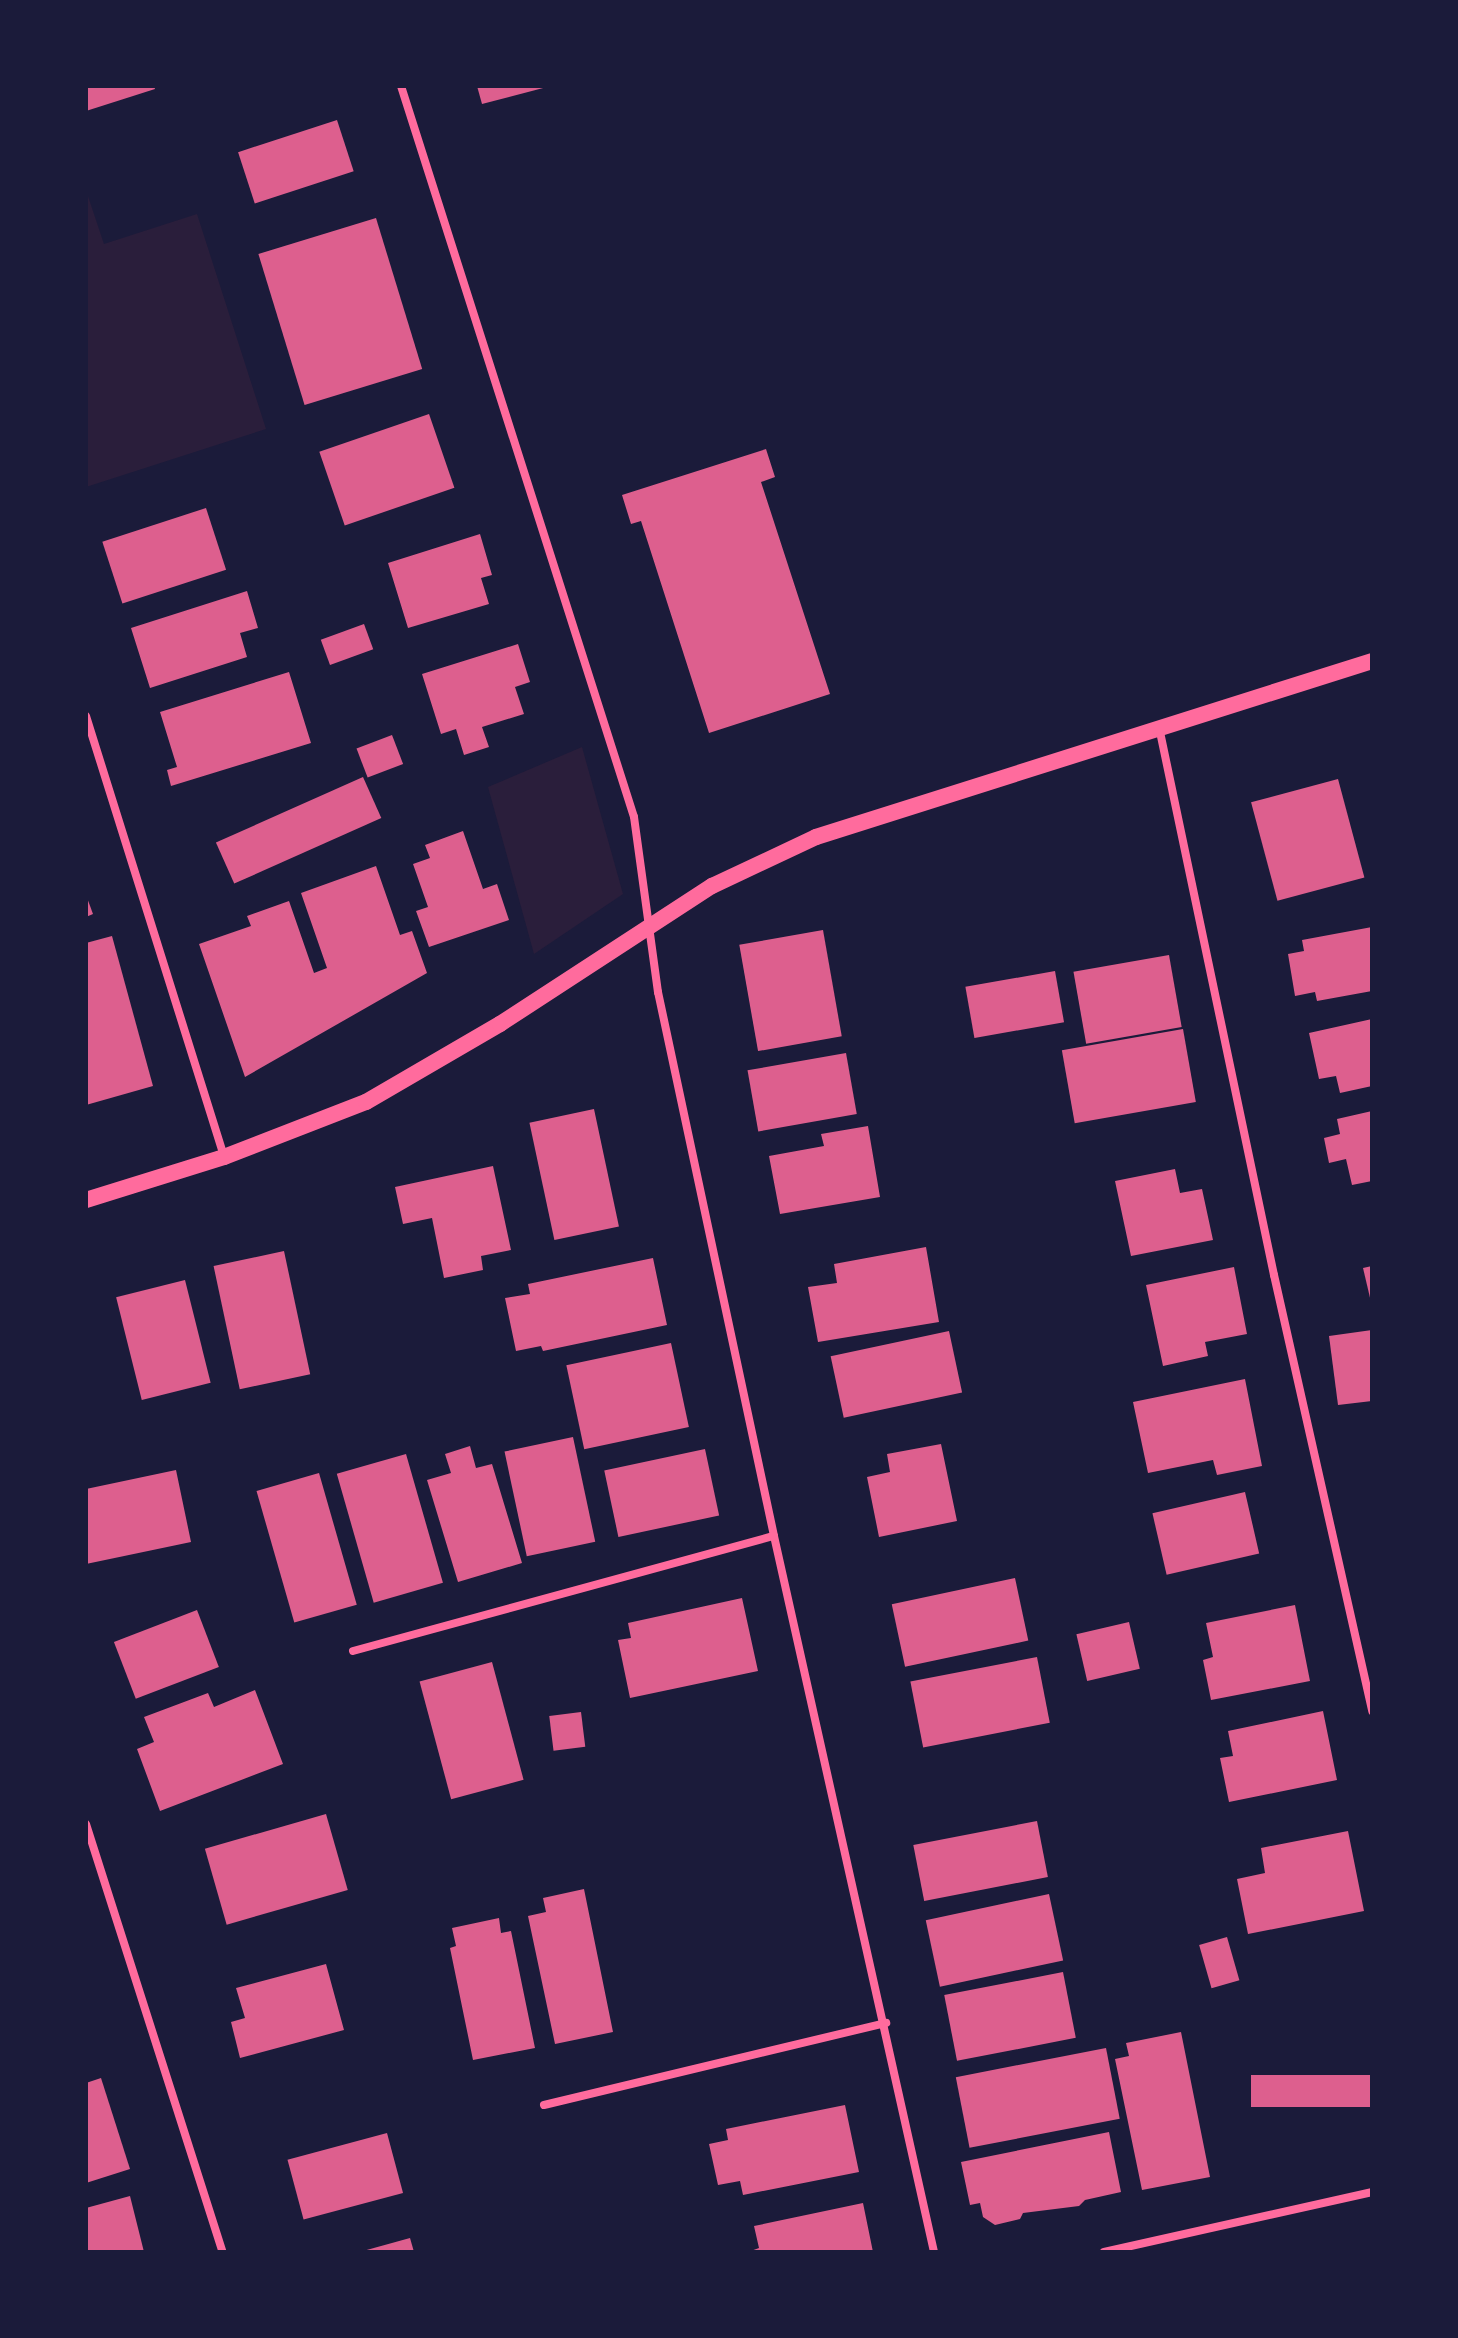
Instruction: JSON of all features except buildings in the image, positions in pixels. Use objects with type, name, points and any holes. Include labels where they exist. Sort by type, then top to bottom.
[{"type":"main road","points":[[86,1200],[224,1157],[366,1102],[500,1024],[651,922],[737,871],[816,837],[1372,661]]},
{"type":"street","points":[[401,86],[634,817],[651,922],[658,992],[774,1536],[886,2023],[934,2252]]},
{"type":"street","points":[[86,716],[224,1157]]},
{"type":"street","points":[[1159,727],[1274,1275],[1372,1711]]},
{"type":"street","points":[[353,1651],[774,1536]]},
{"type":"street","points":[[86,1824],[223,2252]]},
{"type":"street","points":[[544,2105],[886,2023]]},
{"type":"street","points":[[1104,2252],[1372,2192]]},
{"type":"shaded area","points":[[86,190],[104,244],[197,214],[266,429],[86,487]]},
{"type":"shaded area","points":[[582,747],[623,894],[534,954],[488,787]]}]
